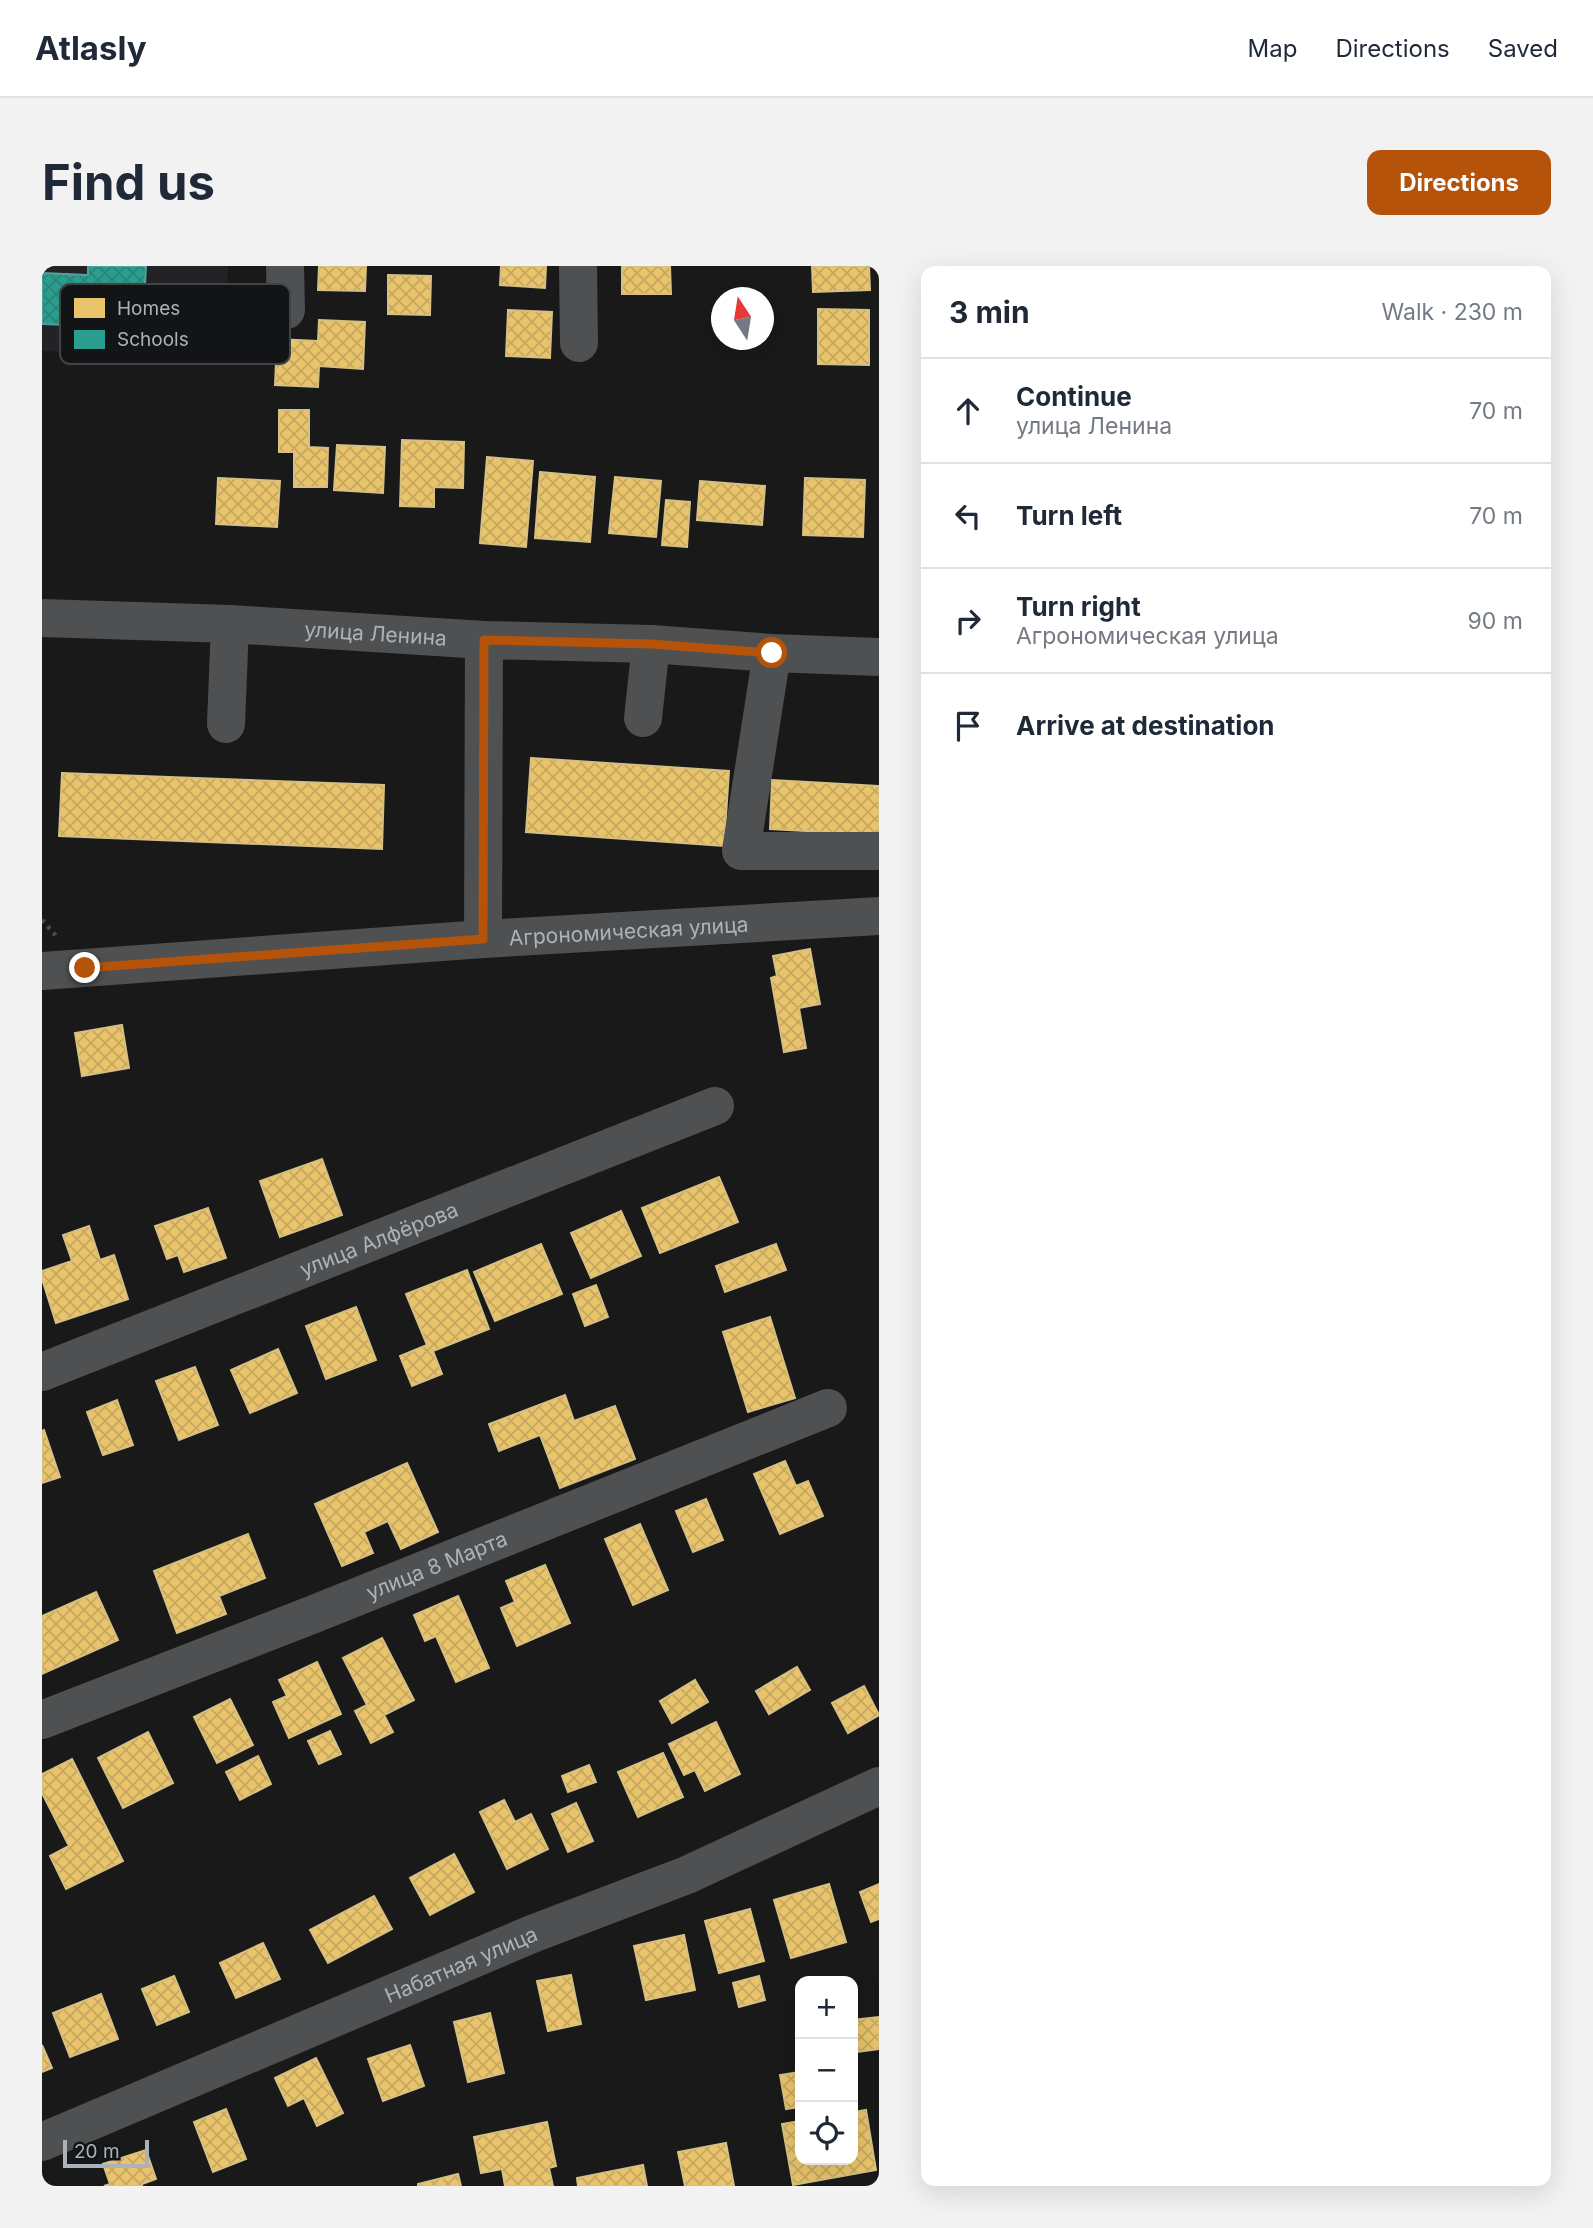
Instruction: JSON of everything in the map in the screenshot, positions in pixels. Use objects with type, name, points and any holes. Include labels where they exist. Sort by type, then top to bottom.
[{"type":"street","points":[[285,266],[285,284]]},
{"type":"street","points":[[578,266],[579,343]]},
{"type":"street","name":"улица Ленина","points":[[42,618],[229,624],[484,640],[651,644],[879,657]]},
{"type":"street","points":[[226,724],[229,624]]},
{"type":"street","points":[[483,939],[484,640]]},
{"type":"street","points":[[643,718],[651,644]]},
{"type":"street","points":[[772,653],[741,851],[879,851]]},
{"type":"street","name":"Агрономическая улица","points":[[42,971],[483,939],[879,916]]},
{"type":"street","name":"улица Алфёрова","points":[[42,1372],[715,1106]]},
{"type":"street","name":"улица 8 Марта","points":[[42,1720],[828,1408]]},
{"type":"street","name":"Набатная улица","points":[[42,2142],[532,1934],[687,1875],[879,1786]]},
{"type":"shaded area","points":[[42,266],[228,266],[227,284],[60,284],[60,352],[42,351]]},
{"type":"building: Homes","points":[[319,266],[366,266],[365,291],[318,290]]},
{"type":"building: Homes","points":[[501,266],[546,266],[545,288],[500,285]]},
{"type":"building: Homes","points":[[622,266],[670,266],[671,294],[622,294]]},
{"type":"building: Homes","points":[[812,266],[869,266],[870,290],[813,292]]},
{"type":"building: Homes","points":[[388,275],[431,276],[430,315],[388,314]]},
{"type":"building: Homes","points":[[818,309],[869,310],[869,365],[818,364]]},
{"type":"building: Homes","points":[[508,310],[552,312],[550,358],[506,356]]},
{"type":"building: Homes","points":[[319,320],[365,322],[363,369],[319,366],[318,387],[275,385],[276,364],[290,364],[290,340],[318,341]]},
{"type":"building: Homes","points":[[279,410],[309,410],[309,447],[328,448],[327,487],[294,487],[294,452],[279,452]]},
{"type":"building: Homes","points":[[402,440],[464,442],[463,488],[434,487],[434,507],[400,506]]},
{"type":"building: Homes","points":[[337,445],[385,447],[383,493],[334,490]]},
{"type":"building: Homes","points":[[487,457],[533,461],[526,547],[480,543]]},
{"type":"building: Homes","points":[[540,472],[595,477],[590,542],[535,538]]},
{"type":"building: Homes","points":[[615,477],[661,481],[656,537],[609,533]]},
{"type":"building: Homes","points":[[218,478],[280,481],[277,527],[216,524]]},
{"type":"building: Homes","points":[[805,478],[865,480],[863,537],[803,535]]},
{"type":"building: Homes","points":[[700,481],[765,486],[762,525],[697,520]]},
{"type":"building: Homes","points":[[666,500],[690,502],[687,547],[662,545]]},
{"type":"building: Homes","points":[[531,758],[729,771],[724,846],[526,832]]},
{"type":"building: Homes","points":[[62,773],[384,785],[382,849],[59,836]]},
{"type":"building: Homes","points":[[772,780],[879,786],[879,835],[770,829]]},
{"type":"building: Homes","points":[[810,949],[820,1004],[799,1008],[806,1048],[784,1052],[771,978],[777,976],[773,956]]},
{"type":"building: Homes","points":[[122,1025],[129,1068],[82,1076],[75,1033]]},
{"type":"building: Homes","points":[[322,1159],[342,1215],[280,1237],[260,1181]]},
{"type":"building: Homes","points":[[719,1177],[738,1222],[660,1253],[642,1208]]},
{"type":"building: Homes","points":[[208,1208],[226,1258],[184,1272],[178,1255],[167,1259],[155,1226]]},
{"type":"building: Homes","points":[[621,1211],[641,1256],[591,1278],[571,1233]]},
{"type":"building: Homes","points":[[89,1226],[100,1260],[114,1255],[128,1299],[56,1323],[42,1271],[72,1261],[63,1235]]},
{"type":"building: Homes","points":[[541,1244],[562,1294],[495,1321],[474,1272]]},
{"type":"building: Homes","points":[[776,1244],[786,1270],[725,1292],[716,1266]]},
{"type":"building: Homes","points":[[467,1270],[489,1329],[433,1351],[442,1374],[412,1386],[400,1356],[427,1345],[406,1294]]},
{"type":"building: Homes","points":[[596,1285],[608,1317],[585,1326],[573,1294]]},
{"type":"building: Homes","points":[[356,1307],[376,1360],[326,1379],[306,1326]]},
{"type":"building: Homes","points":[[770,1317],[795,1398],[748,1412],[723,1332]]},
{"type":"building: Homes","points":[[278,1349],[297,1393],[250,1413],[231,1370]]},
{"type":"building: Homes","points":[[195,1367],[218,1425],[179,1440],[156,1381]]},
{"type":"building: Homes","points":[[565,1395],[574,1421],[615,1406],[635,1459],[560,1488],[540,1435],[499,1451],[489,1424]]},
{"type":"building: Homes","points":[[117,1400],[133,1445],[103,1455],[87,1412]]},
{"type":"building: Homes","points":[[44,1430],[60,1477],[42,1483],[42,1431]]},
{"type":"building: Homes","points":[[785,1461],[796,1486],[808,1481],[823,1516],[780,1534],[754,1474]]},
{"type":"building: Homes","points":[[407,1463],[438,1532],[401,1549],[388,1521],[364,1532],[373,1553],[342,1566],[315,1504]]},
{"type":"building: Homes","points":[[706,1499],[723,1540],[693,1552],[676,1511]]},
{"type":"building: Homes","points":[[640,1524],[668,1590],[633,1605],[605,1539]]},
{"type":"building: Homes","points":[[248,1534],[265,1578],[219,1596],[226,1614],[177,1633],[154,1571]]},
{"type":"building: Homes","points":[[545,1565],[570,1623],[517,1646],[501,1608],[515,1602],[506,1581]]},
{"type":"building: Homes","points":[[96,1592],[118,1640],[42,1674],[42,1616]]},
{"type":"building: Homes","points":[[458,1596],[489,1668],[456,1682],[436,1636],[425,1641],[414,1615]]},
{"type":"building: Homes","points":[[382,1638],[414,1700],[384,1715],[393,1732],[371,1743],[355,1711],[367,1705],[343,1658]]},
{"type":"building: Homes","points":[[317,1662],[341,1714],[289,1738],[273,1702],[287,1696],[279,1680]]},
{"type":"building: Homes","points":[[797,1667],[810,1690],[769,1714],[756,1691]]},
{"type":"building: Homes","points":[[695,1680],[708,1702],[672,1723],[660,1701]]},
{"type":"building: Homes","points":[[864,1686],[879,1715],[848,1733],[832,1703]]},
{"type":"building: Homes","points":[[230,1699],[253,1745],[217,1763],[194,1717]]},
{"type":"building: Homes","points":[[716,1722],[740,1774],[705,1791],[695,1770],[684,1775],[669,1744]]},
{"type":"building: Homes","points":[[330,1731],[341,1754],[319,1764],[308,1741]]},
{"type":"building: Homes","points":[[148,1732],[173,1783],[123,1808],[98,1758]]},
{"type":"building: Homes","points":[[663,1753],[683,1797],[638,1817],[618,1772]]},
{"type":"building: Homes","points":[[258,1756],[271,1784],[240,1800],[226,1772]]},
{"type":"building: Homes","points":[[72,1759],[123,1861],[66,1889],[50,1856],[69,1846],[42,1793],[42,1774]]},
{"type":"building: Homes","points":[[589,1765],[596,1782],[568,1792],[562,1776]]},
{"type":"building: Homes","points":[[504,1800],[515,1822],[531,1814],[548,1849],[507,1869],[480,1812]]},
{"type":"building: Homes","points":[[576,1803],[593,1841],[568,1852],[552,1814]]},
{"type":"building: Homes","points":[[454,1854],[474,1892],[430,1915],[410,1878]]},
{"type":"building: Homes","points":[[829,1884],[846,1942],[791,1958],[774,1900]]},
{"type":"building: Homes","points":[[879,1884],[879,1919],[871,1922],[860,1892]]},
{"type":"building: Homes","points":[[374,1896],[392,1929],[328,1963],[310,1930]]},
{"type":"building: Homes","points":[[750,1909],[764,1961],[719,1973],[705,1921]]},
{"type":"building: Homes","points":[[684,1935],[695,1990],[646,2000],[634,1946]]},
{"type":"building: Homes","points":[[263,1943],[280,1979],[236,1998],[220,1963]]},
{"type":"building: Homes","points":[[571,1975],[581,2024],[548,2031],[537,1981]]},
{"type":"building: Homes","points":[[174,1976],[189,2012],[157,2025],[142,1989]]},
{"type":"building: Homes","points":[[759,1976],[765,2000],[739,2007],[733,1983]]},
{"type":"building: Homes","points":[[101,1994],[118,2039],[70,2057],[53,2013]]},
{"type":"building: Homes","points":[[490,2013],[504,2073],[468,2082],[454,2022]]},
{"type":"building: Homes","points":[[879,2017],[879,2049],[858,2052],[858,2019]]},
{"type":"building: Homes","points":[[42,2045],[52,2068],[42,2072]]},
{"type":"building: Homes","points":[[410,2045],[424,2086],[383,2101],[368,2059]]},
{"type":"building: Homes","points":[[316,2058],[343,2113],[317,2126],[304,2098],[288,2106],[275,2078]]},
{"type":"building: Homes","points":[[795,2073],[795,2108],[786,2109],[780,2075]]},
{"type":"building: Homes","points":[[226,2109],[246,2159],[213,2172],[194,2122]]},
{"type":"building: Homes","points":[[866,2110],[876,2170],[793,2185],[782,2124],[795,2122],[795,2165],[858,2165],[858,2111]]},
{"type":"building: Homes","points":[[547,2122],[556,2166],[549,2168],[553,2186],[505,2186],[502,2169],[481,2173],[474,2137]]},
{"type":"building: Homes","points":[[726,2143],[734,2186],[685,2186],[678,2152]]},
{"type":"building: Homes","points":[[146,2150],[156,2179],[142,2186],[104,2186],[110,2184],[103,2164]]},
{"type":"building: Homes","points":[[643,2165],[647,2186],[578,2186],[577,2178]]},
{"type":"building: Homes","points":[[458,2174],[461,2186],[418,2186],[418,2184]]},
{"type":"building: Schools","points":[[88,266],[146,266],[145,284],[60,284],[60,325],[42,324],[42,273],[88,275]]},
{"type":"route","points":[[85,968],[483,939],[484,640],[651,644],[772,653]]}]
